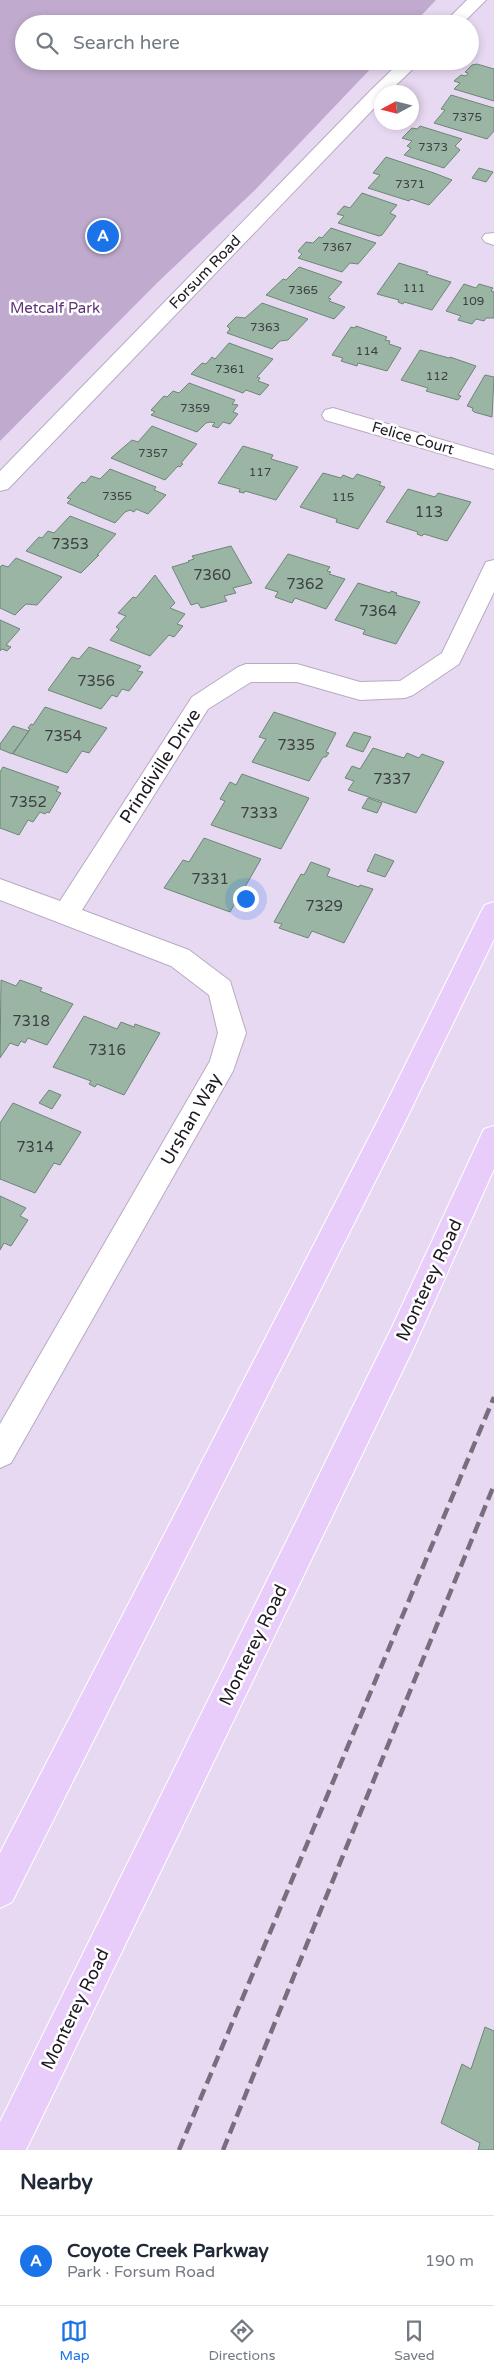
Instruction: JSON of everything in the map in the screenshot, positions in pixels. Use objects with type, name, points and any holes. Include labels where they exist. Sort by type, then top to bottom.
[{"type":"main road","points":[[0,1890],[385,1135],[494,912]]},
{"type":"main road","name":"Monterey Road","points":[[6,2150],[399,1346],[494,1138]]},
{"type":"street","points":[[461,15],[477,0]]},
{"type":"street","name":"Forsum Road","points":[[0,484],[377,94],[402,70]]},
{"type":"street","name":"Felice Court","points":[[333,415],[494,462]]},
{"type":"street","name":"Prindiville Drive","points":[[66,914],[200,703],[246,673],[297,673],[360,690],[405,689],[451,658],[494,568]]},
{"type":"street","name":"Urshan Way","points":[[0,889],[180,958],[222,989],[232,1033],[223,1062],[0,1453]]},
{"type":"green space","name":"Metcalf Park","points":[[0,0],[436,0],[422,15],[15,15],[15,70],[369,70],[255,190],[157,283],[0,441]]},
{"type":"building","points":[[479,65],[494,69],[494,101],[454,89],[460,83],[454,81],[461,75],[466,76],[468,73],[465,72],[467,70],[479,70]]},
{"type":"building","points":[[451,95],[494,108],[494,131],[487,139],[434,123],[445,110],[441,109]]},
{"type":"building","points":[[419,127],[462,139],[455,146],[460,150],[444,168],[404,155],[411,148],[407,146],[412,141],[402,138],[410,130],[419,130]]},
{"type":"building","points":[[386,157],[452,180],[429,205],[411,199],[409,201],[368,188],[380,175],[373,173]]},
{"type":"building","points":[[479,168],[493,172],[486,182],[472,178]]},
{"type":"building","points":[[362,193],[397,205],[390,213],[396,216],[382,235],[379,236],[338,223],[344,216],[337,214],[344,206],[350,208]]},
{"type":"building","points":[[331,228],[376,243],[358,264],[350,263],[342,272],[298,258],[302,254],[298,251],[306,242],[313,243],[319,237],[322,238]]},
{"type":"building","points":[[399,263],[451,282],[432,310],[404,302],[403,304],[398,302],[399,300],[377,294]]},
{"type":"building","points":[[299,267],[342,282],[328,298],[331,299],[329,301],[345,307],[334,319],[266,295],[283,279],[286,280]]},
{"type":"building","points":[[464,284],[476,288],[479,284],[493,288],[491,291],[494,292],[494,318],[486,318],[484,321],[476,319],[472,324],[458,320],[461,316],[446,311]]},
{"type":"building","points":[[262,303],[308,319],[288,340],[280,341],[272,349],[227,333],[230,329],[227,326],[236,317],[245,318]]},
{"type":"building","points":[[356,326],[387,337],[385,340],[390,341],[389,344],[401,348],[387,371],[358,363],[357,366],[341,361],[343,358],[332,355],[351,327],[355,328]]},
{"type":"building","points":[[229,343],[273,359],[257,377],[260,378],[258,381],[269,385],[260,395],[246,390],[243,393],[191,374],[202,363],[206,364],[212,357],[215,359]]},
{"type":"building","points":[[420,350],[450,357],[476,366],[458,395],[461,396],[458,400],[426,391],[428,388],[401,380]]},
{"type":"building","points":[[485,375],[494,377],[492,417],[474,412],[473,408],[467,406]]},
{"type":"building","points":[[189,383],[235,400],[232,404],[238,405],[233,412],[238,414],[230,424],[223,422],[218,428],[212,426],[215,423],[210,422],[206,423],[197,432],[151,415],[155,412],[151,410],[164,396],[167,397],[173,391],[179,393]]},
{"type":"building","points":[[152,426],[197,444],[181,463],[183,464],[180,467],[178,466],[165,480],[111,458],[132,440],[138,442]]},
{"type":"building","points":[[243,446],[273,455],[271,459],[298,467],[276,500],[245,491],[244,493],[239,492],[240,489],[218,483]]},
{"type":"building","points":[[110,469],[156,487],[154,490],[166,495],[148,514],[136,509],[134,512],[130,510],[125,512],[115,523],[67,503],[71,499],[67,498],[82,482],[85,483],[91,476],[100,479]]},
{"type":"building","points":[[323,473],[341,478],[343,475],[353,479],[357,474],[381,482],[379,485],[385,487],[358,529],[336,522],[337,519],[300,507]]},
{"type":"building","points":[[408,489],[435,497],[438,493],[471,502],[447,541],[424,534],[422,536],[417,534],[418,532],[386,522]]},
{"type":"building","points":[[70,516],[116,534],[81,573],[26,551],[39,537],[42,538],[48,531],[54,533]]},
{"type":"building","points":[[231,546],[252,583],[233,588],[236,593],[224,596],[227,601],[201,608],[198,603],[191,605],[172,567],[189,562],[194,559],[192,556]]},
{"type":"building","points":[[288,554],[330,567],[327,571],[331,572],[329,574],[345,579],[326,609],[295,598],[292,603],[275,597],[278,592],[265,588]]},
{"type":"building","points":[[16,558],[62,577],[37,605],[26,604],[15,615],[0,608],[0,567],[2,565],[8,567]]},
{"type":"building","points":[[155,575],[175,603],[170,608],[185,614],[177,624],[183,626],[174,637],[169,635],[150,656],[110,640],[119,629],[116,627],[126,616],[118,613],[133,597],[136,598]]},
{"type":"building","points":[[358,583],[390,593],[391,591],[397,593],[396,595],[420,602],[396,644],[363,634],[365,630],[335,620]]},
{"type":"building","points":[[0,620],[20,629],[6,645],[11,647],[7,651],[2,649],[0,651]]},
{"type":"building","points":[[89,647],[141,666],[137,671],[143,672],[129,691],[122,689],[117,697],[112,695],[101,709],[48,690],[72,657],[79,659]]},
{"type":"building","points":[[45,707],[107,728],[89,753],[82,751],[67,773],[13,754],[30,729],[28,728],[31,724],[33,725]]},
{"type":"building","points":[[274,712],[336,733],[326,752],[329,753],[326,757],[323,757],[309,781],[252,762],[266,739],[259,737]]},
{"type":"building","points":[[13,726],[29,731],[12,754],[0,749],[0,744]]},
{"type":"building","points":[[354,732],[371,737],[363,752],[346,746]]},
{"type":"building","points":[[373,748],[404,758],[407,753],[419,758],[422,754],[444,762],[416,813],[348,790],[354,781],[345,778],[352,766],[360,769]]},
{"type":"building","points":[[3,767],[59,787],[56,791],[61,793],[49,813],[40,812],[33,822],[28,820],[19,835],[0,828],[0,772]]},
{"type":"building","points":[[242,774],[309,798],[281,849],[211,825],[225,801],[220,799],[230,782],[236,785]]},
{"type":"building","points":[[368,798],[382,803],[377,813],[362,808]]},
{"type":"building","points":[[204,838],[261,859],[245,887],[249,889],[246,893],[242,891],[230,912],[164,888],[183,860],[189,862]]},
{"type":"building","points":[[375,854],[394,861],[385,877],[367,871]]},
{"type":"building","points":[[311,862],[330,869],[327,876],[359,887],[360,885],[373,889],[344,943],[312,931],[308,938],[279,928],[282,924],[274,922],[301,874],[304,875]]},
{"type":"building","points":[[1,980],[16,986],[20,980],[42,988],[40,991],[73,1004],[47,1045],[28,1038],[25,1043],[21,1041],[18,1046],[10,1043],[0,1058]]},
{"type":"building","points":[[84,1016],[117,1029],[121,1022],[134,1027],[135,1024],[160,1033],[124,1095],[97,1084],[95,1087],[89,1084],[91,1081],[53,1067]]},
{"type":"building","points":[[49,1090],[61,1095],[52,1109],[39,1103]]},
{"type":"building","points":[[13,1103],[81,1132],[60,1165],[54,1163],[35,1193],[0,1179],[0,1123]]},
{"type":"building","points":[[0,1196],[26,1208],[20,1216],[28,1220],[11,1246],[4,1243],[0,1250]]},
{"type":"building","points":[[485,2027],[494,2031],[494,2150],[478,2150],[480,2143],[441,2123],[462,2064],[471,2069]]},
{"type":"railway","points":[[179,2150],[494,1397]]},
{"type":"railway","points":[[223,2150],[494,1485]]},
{"type":"place","name":"Coyote Creek Parkway","points":[[103,236]]}]
